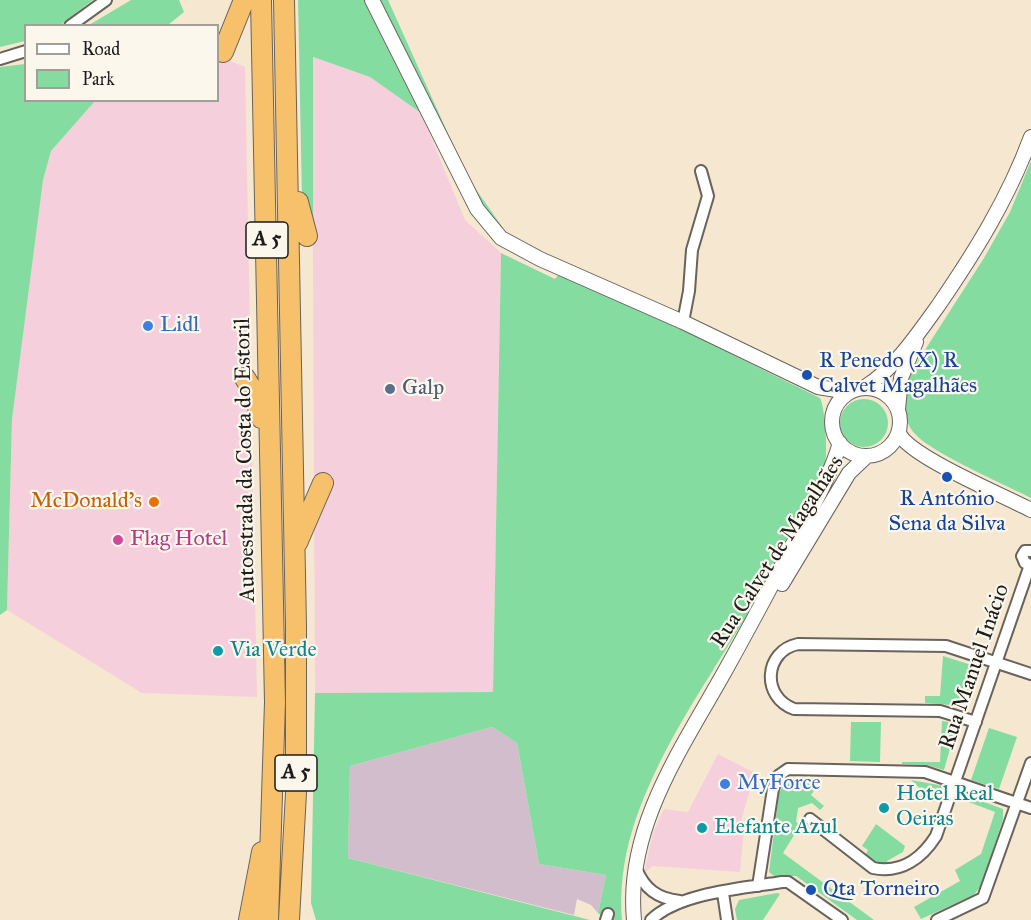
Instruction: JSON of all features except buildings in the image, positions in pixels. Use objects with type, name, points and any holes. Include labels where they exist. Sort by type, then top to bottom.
[{"type":"highway","points":[[223,52],[244,0]]},
{"type":"highway","name":"Autoestrada da Costa do Estoril","points":[[261,0],[275,702],[274,793],[268,920]]},
{"type":"highway","name":"A 5","points":[[284,0],[295,548],[296,793],[289,920]]},
{"type":"highway","points":[[288,140],[300,215],[307,236]]},
{"type":"highway","points":[[245,378],[257,399],[269,480]]},
{"type":"highway","points":[[295,548],[323,483]]},
{"type":"highway","points":[[249,920],[274,793]]},
{"type":"street","points":[[73,24],[106,0]]},
{"type":"street","points":[[372,0],[477,209],[501,238],[540,259],[683,322],[818,387],[825,393],[834,412],[833,428],[840,443],[847,450],[867,456],[889,447],[899,433]]},
{"type":"street","points":[[0,59],[24,52]]},
{"type":"street","points":[[818,387],[849,392],[865,387],[882,376],[922,329],[972,256],[1014,183],[1031,137]]},
{"type":"street","points":[[683,322],[689,291],[692,250],[708,196],[701,171]]},
{"type":"street","points":[[922,329],[901,378],[898,409],[899,433],[902,440],[918,453],[1031,510]]},
{"type":"street","points":[[865,387],[885,393],[898,409]]},
{"type":"street","points":[[834,412],[849,392]]},
{"type":"street","name":"Rua Calvet de Magalhães","points":[[634,920],[635,866],[638,850],[667,773],[725,671],[827,479],[840,443]]},
{"type":"street","points":[[889,447],[918,453]]},
{"type":"street","name":"Rua Calvet de Magalhães","points":[[725,671],[762,618],[849,473],[867,456]]},
{"type":"street","name":"Rua Manuel Inácio","points":[[810,819],[873,868],[884,871],[900,868],[924,855],[936,836],[1031,565],[1023,562],[1022,556],[1025,551],[1031,551]]},
{"type":"street","points":[[976,722],[940,711],[794,709],[782,703],[774,692],[772,664],[781,650],[798,644],[946,646],[1031,674]]},
{"type":"street","points":[[937,920],[983,898],[1030,767]]},
{"type":"street","points":[[758,886],[773,789],[782,771],[795,769],[926,772],[1031,808]]},
{"type":"street","points":[[635,866],[644,883],[655,894],[665,899],[683,901]]},
{"type":"street","points":[[651,920],[664,909],[683,901],[788,882],[842,920]]},
{"type":"street","points":[[723,893],[727,920]]},
{"type":"shaded area","points":[[219,56],[245,67],[257,697],[142,693],[7,610],[12,419],[34,233],[43,179],[51,151],[94,102],[219,102]]},
{"type":"shaded area","points":[[312,57],[370,77],[421,113],[465,220],[501,253],[493,692],[315,693]]},
{"type":"shaded area","points":[[492,727],[517,743],[539,864],[606,875],[598,913],[591,905],[577,899],[574,915],[348,858],[350,766]]},
{"type":"shaded area","points":[[718,754],[755,773],[739,827],[744,827],[740,872],[653,866],[644,873],[653,833],[664,809],[688,812]]},
{"type":"green space","points":[[0,0],[93,0],[61,24],[24,24],[24,41],[0,47]]},
{"type":"green space","points":[[131,0],[179,0],[184,12],[169,24],[91,24]]},
{"type":"green space","points":[[298,0],[367,0],[421,113],[370,77],[313,57],[313,233],[302,199]]},
{"type":"green space","points":[[380,0],[388,0],[468,178],[510,238],[492,224],[442,130]]},
{"type":"green space","points":[[24,64],[24,102],[94,102],[51,151],[43,180],[12,419],[7,610],[0,615],[0,67]]},
{"type":"green space","points":[[1031,161],[1031,498],[924,442],[915,434],[908,422],[904,402],[905,381],[984,258],[1010,212]]},
{"type":"green space","points":[[501,253],[555,279],[560,273],[658,318],[820,398],[825,430],[825,464],[758,597],[679,726],[652,779],[632,830],[624,866],[622,920],[607,920],[598,913],[606,875],[539,864],[517,743],[492,727],[350,766],[348,858],[590,920],[316,920],[311,903],[315,693],[493,692]]},
{"type":"green space","points":[[859,399],[869,399],[884,409],[888,423],[887,432],[878,443],[869,447],[859,447],[844,437],[840,428],[840,418],[850,403]]},
{"type":"green space","points":[[943,656],[978,667],[963,710],[950,705],[925,703],[925,696],[940,696]]},
{"type":"green space","points":[[942,721],[949,722],[947,727],[955,731],[944,770],[927,765],[902,764],[902,762],[940,762]]},
{"type":"green space","points":[[851,722],[881,722],[880,762],[850,761]]},
{"type":"green space","points":[[989,728],[1017,737],[999,789],[971,780]]},
{"type":"green space","points":[[911,780],[944,786],[946,791],[944,802],[936,798],[934,802]]},
{"type":"green space","points":[[819,783],[811,795],[824,806],[820,810],[812,803],[798,808],[796,822],[801,824],[783,853],[874,920],[857,920],[796,876],[774,876],[769,872],[779,792],[784,785]]},
{"type":"green space","points":[[968,796],[1003,809],[1003,819],[982,884],[974,895],[921,919],[914,907],[960,881],[955,870],[981,854],[995,812],[966,801]]},
{"type":"green space","points":[[876,824],[905,846],[903,852],[887,861],[889,866],[881,867],[864,858],[868,850],[862,846]]},
{"type":"green space","points":[[780,894],[763,920],[737,920],[735,909],[739,900]]},
{"type":"place","name":"Lidl","points":[[148,326]]},
{"type":"place","name":"R Penedo (X) R Calvet Magalhães","points":[[807,375]]},
{"type":"place","name":"Galp","points":[[390,389]]},
{"type":"place","name":"R António Sena da Silva","points":[[947,477]]},
{"type":"place","name":"McDonald's","points":[[154,502]]},
{"type":"place","name":"Flag Hotel","points":[[118,540]]},
{"type":"place","name":"Via Verde","points":[[218,651]]},
{"type":"place","name":"MyForce","points":[[725,784]]},
{"type":"place","name":"Hotel Real Oeiras","points":[[884,808]]},
{"type":"place","name":"Elefante Azul","points":[[702,828]]},
{"type":"place","name":"Qta Torneiro","points":[[811,890]]}]
